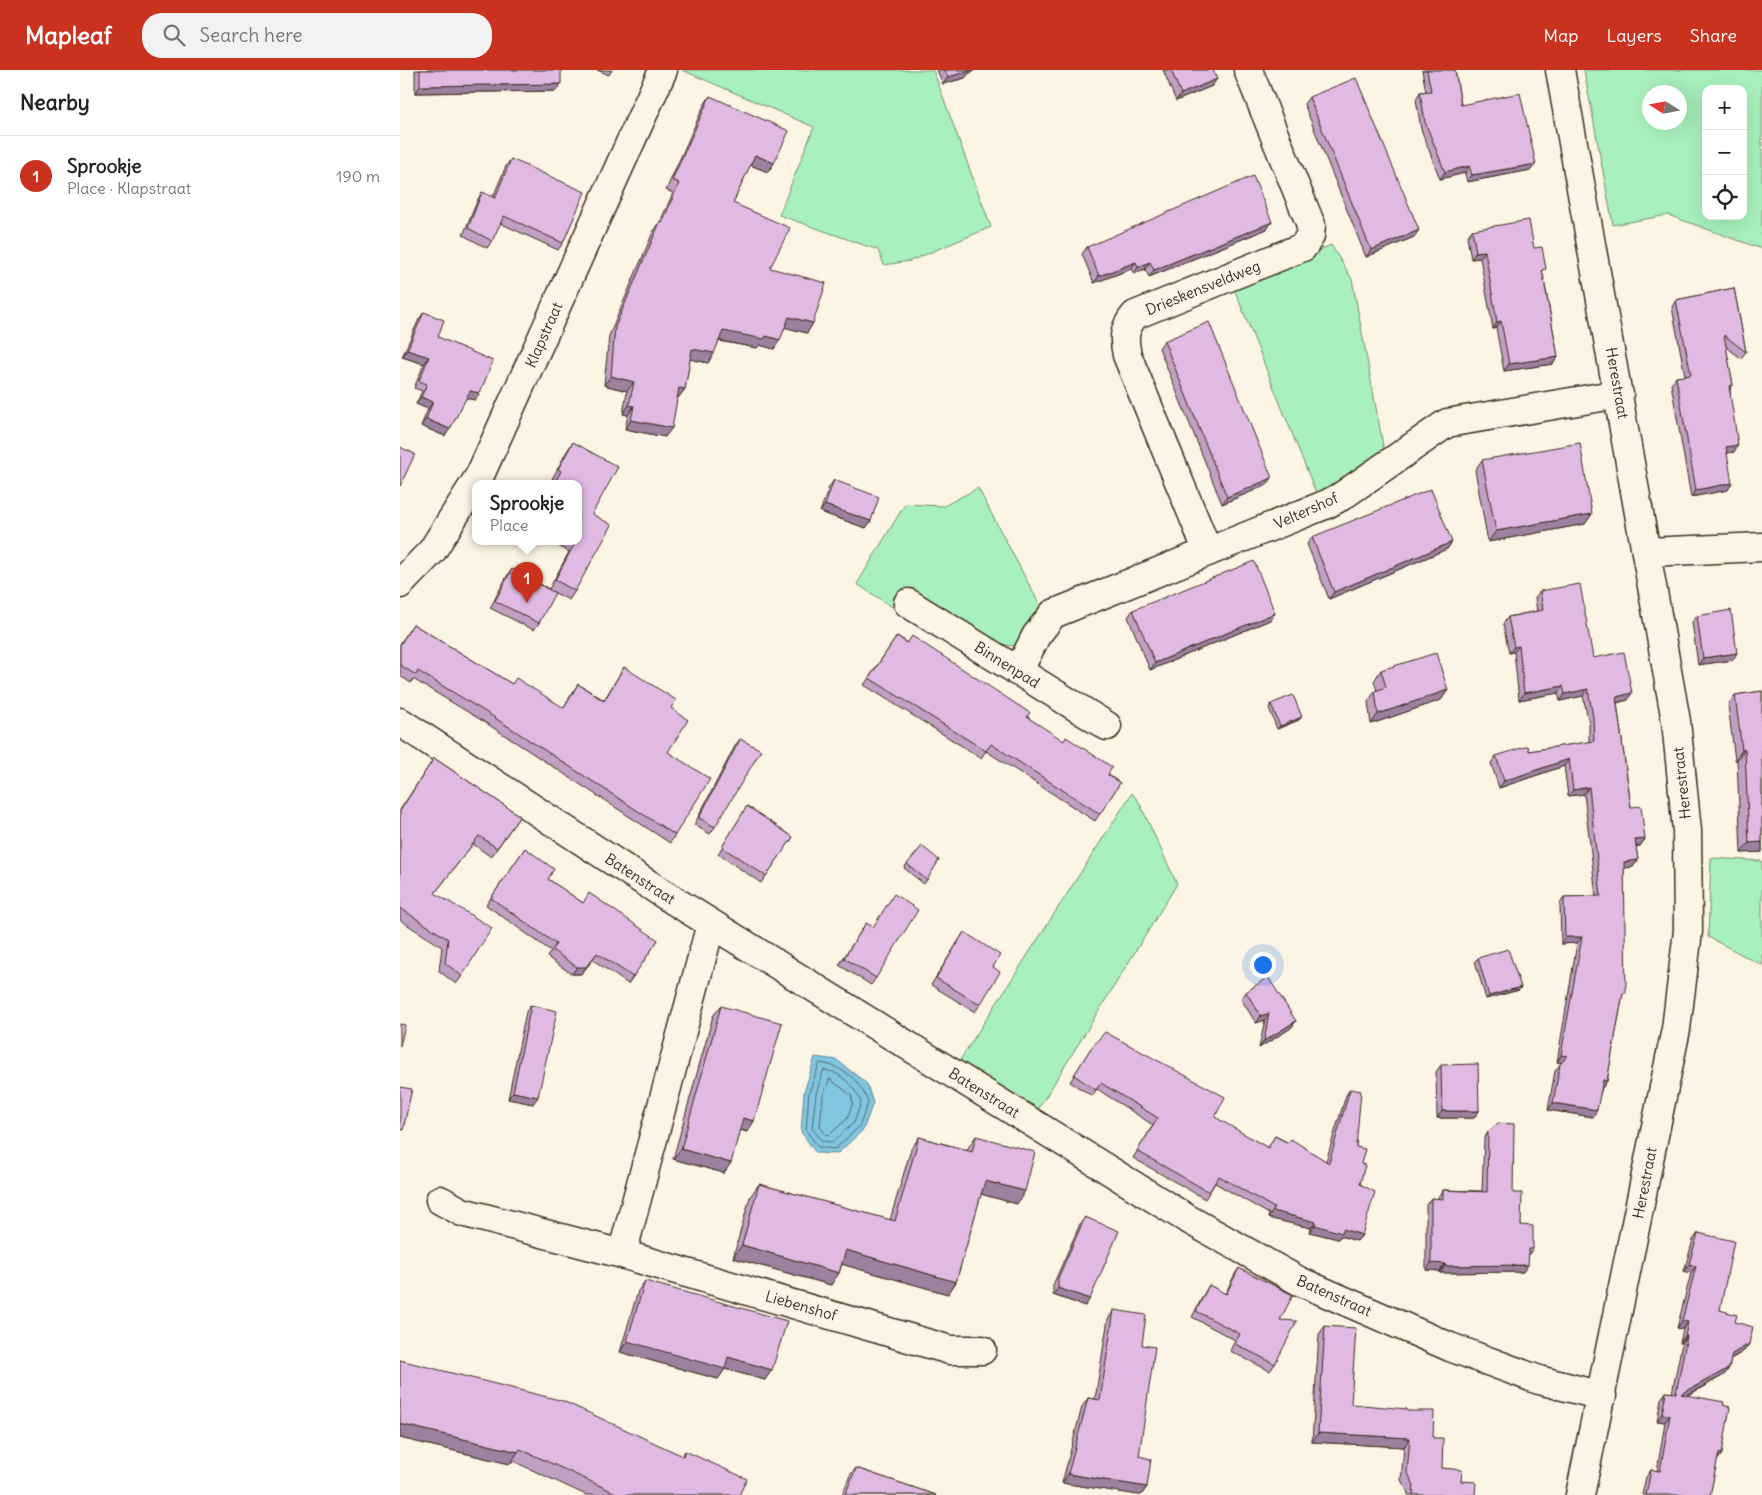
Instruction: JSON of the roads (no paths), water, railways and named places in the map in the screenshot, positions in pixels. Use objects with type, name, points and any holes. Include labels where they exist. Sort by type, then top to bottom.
[{"type":"street","name":"Klapstraat","points":[[477,480],[663,70]]},
{"type":"street","name":"Drieskensveldweg","points":[[1208,552],[1127,355],[1124,334],[1135,315],[1304,247],[1310,236],[1311,225],[1248,70]]},
{"type":"street","name":"Herestraat","points":[[1560,70],[1676,720],[1687,831],[1688,931],[1676,1029],[1602,1396],[1580,1495]]},
{"type":"street","name":"Veltershof","points":[[1018,672],[1036,636],[1053,614],[1342,496],[1447,423],[1618,394]]},
{"type":"street","name":"Klapstraat","points":[[400,584],[432,551],[472,488]]},
{"type":"street","points":[[1647,552],[1762,547]]},
{"type":"street","name":"Binnenpad","points":[[908,603],[1106,726]]},
{"type":"street","name":"Batenstraat","points":[[400,722],[711,924],[1186,1218],[1299,1281],[1450,1348],[1539,1380],[1602,1396]]},
{"type":"street","points":[[622,1254],[711,924]]},
{"type":"street","name":"Liebenshof","points":[[440,1200],[462,1212],[622,1254],[950,1350],[982,1350]]},
{"type":"water","points":[[815,1057],[837,1060],[867,1084],[873,1103],[863,1130],[837,1154],[816,1153],[801,1132],[804,1092]]},
{"type":"place","name":"Sprookje","points":[[527,603]]}]
